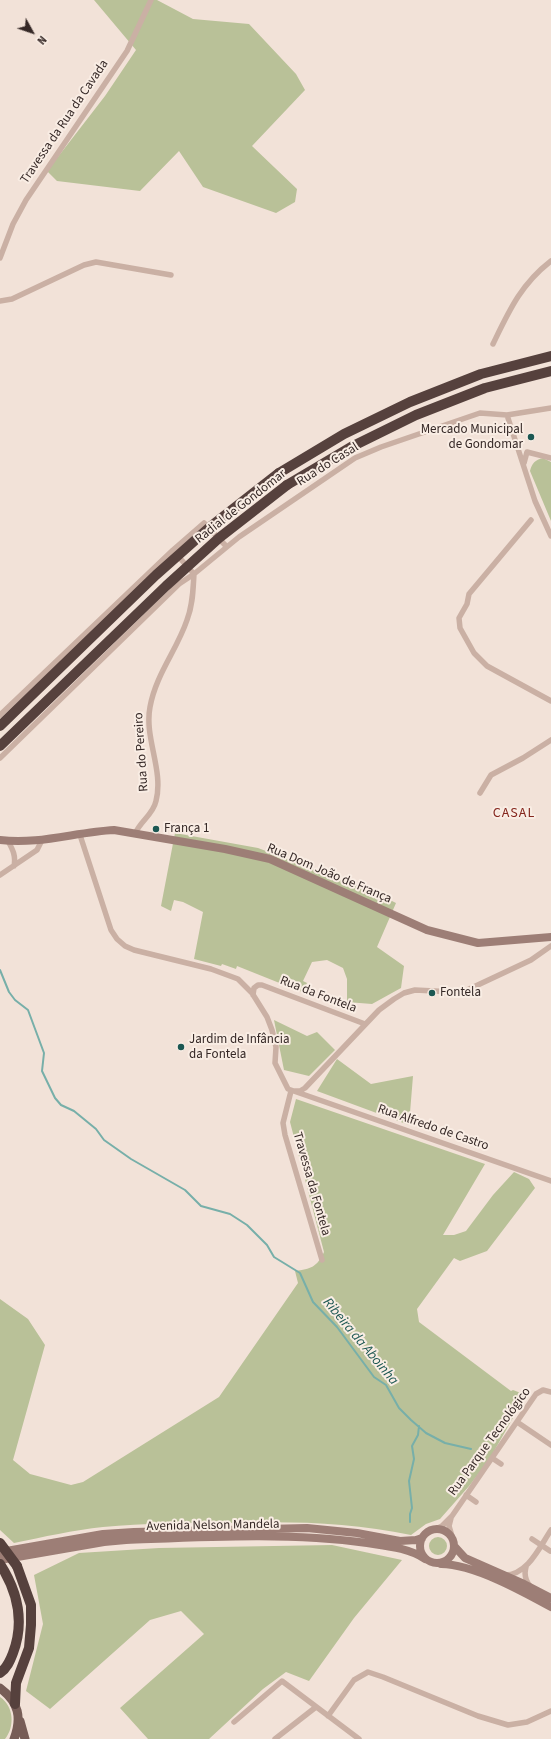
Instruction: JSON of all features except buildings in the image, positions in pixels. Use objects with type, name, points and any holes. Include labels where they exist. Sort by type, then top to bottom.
[{"type":"highway","name":"Radial de Gondomar","points":[[0,726],[156,575],[210,527],[279,473],[344,434],[410,402],[481,374],[551,356]]},
{"type":"highway","name":"Radial de Gondomar","points":[[0,746],[166,586],[219,538],[287,485],[351,447],[416,415],[485,388],[551,371]]},
{"type":"highway","points":[[0,1543],[18,1566],[31,1605],[29,1648],[16,1683],[15,1704]]},
{"type":"highway","points":[[0,1673],[8,1664],[16,1644],[19,1624],[18,1606],[13,1586],[1,1564]]},
{"type":"main road","name":"Rua Dom João de França","points":[[4,840],[42,840],[108,831],[135,834],[270,859],[427,930],[478,943],[551,937]]},
{"type":"main road","name":"Avenida Nelson Mandela","points":[[0,1552],[103,1534],[134,1532],[307,1528],[357,1533],[400,1541],[422,1538]]},
{"type":"main road","points":[[551,1598],[505,1575],[465,1558],[455,1547],[452,1536],[448,1532],[436,1529],[426,1533],[422,1538],[420,1549],[425,1559],[430,1562],[456,1565],[487,1576],[551,1607]]},
{"type":"main road","name":"Avenida Nelson Mandela","points":[[1,1564],[104,1542],[126,1540],[292,1537],[330,1538],[381,1545],[415,1553],[425,1559]]},
{"type":"main road","points":[[441,1564],[451,1558],[455,1547]]},
{"type":"main road","points":[[0,1688],[8,1694],[15,1704],[25,1739]]},
{"type":"main road","points":[[14,1739],[18,1728],[19,1715]]},
{"type":"street","name":"Travessa da Rua da Cavada","points":[[0,258],[13,224],[26,200],[127,51],[151,0]]},
{"type":"street","points":[[493,344],[521,291],[538,271],[551,261]]},
{"type":"street","points":[[0,301],[12,299],[84,265],[96,262],[171,275]]},
{"type":"street","name":"Rua do Casal","points":[[0,758],[179,584],[194,574],[226,546],[355,458],[381,446],[480,413],[507,415],[551,408]]},
{"type":"street","points":[[507,415],[524,463],[535,501],[551,536]]},
{"type":"street","points":[[524,463],[527,452],[551,458]]},
{"type":"street","points":[[531,520],[469,594],[467,604],[459,618],[460,628],[474,653],[487,666],[551,701]]},
{"type":"street","points":[[0,714],[173,550],[204,523],[226,546]]},
{"type":"street","points":[[173,550],[194,574]]},
{"type":"street","name":"Rua do Pereiro","points":[[135,834],[137,829],[153,810],[157,800],[157,779],[149,727],[150,707],[163,668],[188,620],[192,600],[194,574]]},
{"type":"street","points":[[480,793],[491,775],[523,758],[551,740]]},
{"type":"street","points":[[80,835],[111,930],[117,939],[125,946],[134,950],[238,979],[253,995],[267,1017],[276,1047],[275,1063],[288,1089],[291,1091],[300,1091],[365,1024]]},
{"type":"street","points":[[4,840],[13,850],[15,858],[14,866]]},
{"type":"street","points":[[0,875],[37,850],[42,840]]},
{"type":"street","name":"Rua da Fontela","points":[[253,995],[254,988],[258,985],[262,985],[365,1024],[379,1010],[404,993],[416,990],[454,992],[465,991],[531,960],[551,946]]},
{"type":"street","points":[[311,1081],[310,1090],[314,1098]]},
{"type":"street","name":"Rua Alfredo de Castro","points":[[291,1091],[548,1177],[551,1181]]},
{"type":"street","name":"Travessa da Fontela","points":[[291,1091],[283,1123],[285,1135],[322,1260]]},
{"type":"street","name":"Rua Parque Tecnológico","points":[[436,1529],[442,1526],[452,1516],[536,1394],[544,1390],[551,1392]]},
{"type":"street","points":[[517,1422],[551,1445]]},
{"type":"street","points":[[492,1458],[501,1464]]},
{"type":"street","points":[[466,1495],[476,1502]]},
{"type":"street","name":"Rua Parque Tecnológico","points":[[452,1516],[449,1526],[452,1536]]},
{"type":"street","points":[[505,1575],[515,1574],[526,1566],[551,1530]]},
{"type":"street","points":[[532,1539],[550,1551]]},
{"type":"street","points":[[526,1566],[524,1574],[532,1588]]},
{"type":"street","points":[[328,1716],[354,1680],[368,1672],[383,1676],[478,1716],[508,1725],[527,1722],[551,1711]]},
{"type":"street","points":[[234,1722],[282,1681],[359,1739]]},
{"type":"street","points":[[275,1739],[316,1707]]},
{"type":"green space","points":[[94,0],[157,0],[193,19],[249,24],[296,74],[305,90],[252,146],[297,189],[295,202],[276,213],[203,187],[179,151],[140,191],[57,181],[47,171],[105,96],[136,50]]},
{"type":"green space","points":[[543,458],[551,462],[551,521],[530,471],[534,462]]},
{"type":"green space","points":[[175,833],[258,848],[372,891],[396,903],[377,947],[404,966],[401,988],[372,1004],[347,1002],[347,979],[343,968],[327,960],[312,962],[303,981],[307,983],[302,992],[237,966],[236,969],[222,964],[221,966],[194,959],[203,912],[183,902],[174,900],[171,911],[161,906]]},
{"type":"green space","points":[[274,1020],[307,1036],[317,1032],[335,1050],[309,1076],[284,1070]]},
{"type":"green space","points":[[337,1059],[371,1084],[413,1076],[409,1125],[317,1091]]},
{"type":"green space","points":[[296,1099],[485,1164],[443,1235],[454,1235],[466,1231],[493,1195],[514,1172],[529,1179],[535,1188],[487,1251],[460,1261],[454,1258],[417,1309],[419,1322],[511,1391],[513,1390],[526,1395],[489,1460],[470,1485],[440,1519],[426,1524],[411,1535],[365,1527],[319,1523],[273,1522],[165,1524],[92,1528],[14,1543],[0,1530],[0,1299],[28,1319],[45,1345],[13,1460],[30,1474],[71,1485],[83,1482],[219,1397],[298,1283],[295,1271],[313,1266],[319,1261],[324,1252],[290,1122]]},
{"type":"green space","points":[[438,1537],[442,1538],[446,1542],[446,1550],[442,1554],[438,1555],[434,1554],[430,1550],[429,1546],[430,1542],[434,1538]]},
{"type":"green space","points":[[332,1545],[402,1560],[354,1618],[309,1681],[286,1672],[263,1689],[209,1739],[148,1739],[120,1708],[204,1634],[181,1611],[150,1620],[50,1709],[26,1691],[43,1624],[34,1575],[79,1553],[159,1548]]},
{"type":"green space","points":[[0,1697],[8,1706],[12,1717],[12,1723],[5,1739],[0,1739]]},
{"type":"waterway","name":"Ribeira da Aboinha","points":[[0,970],[9,992],[15,1000],[28,1010],[44,1053],[42,1071],[55,1098],[61,1105],[74,1111],[96,1129],[104,1140],[131,1159],[185,1190],[201,1206],[230,1214],[247,1225],[267,1245],[274,1257],[300,1273],[313,1302],[337,1327],[374,1377],[386,1385],[399,1408],[426,1433],[445,1443],[471,1449]]},
{"type":"waterway","points":[[410,1522],[412,1508],[409,1481],[414,1459],[412,1446],[418,1435],[419,1426]]},
{"type":"place","name":"Mercado Municipal de Gondomar","points":[[531,437]]},
{"type":"place","name":"França 1","points":[[156,829]]},
{"type":"place","name":"Fontela","points":[[432,993]]},
{"type":"place","name":"Jardim de Infância da Fontela","points":[[181,1047]]},
{"type":"district","name":"CASAL","points":[[514,814]]}]
